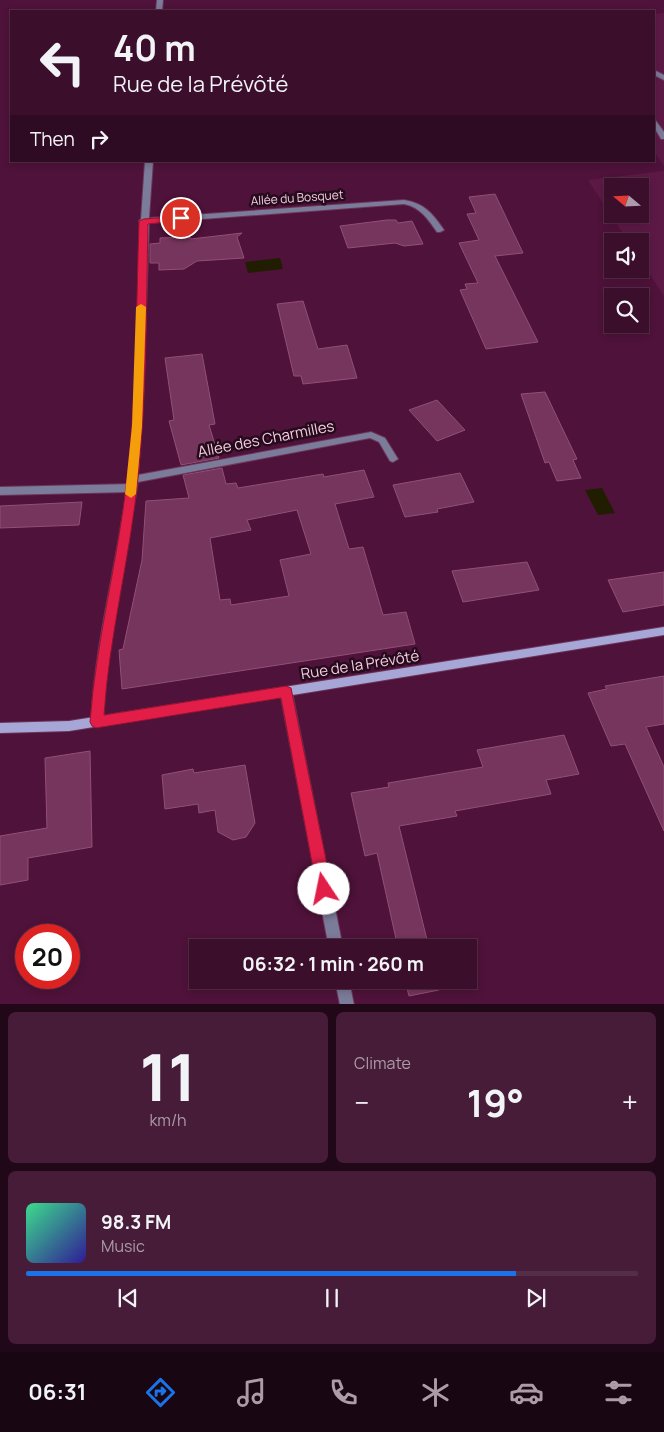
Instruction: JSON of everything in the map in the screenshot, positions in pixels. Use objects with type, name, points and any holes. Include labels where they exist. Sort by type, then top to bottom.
[{"type":"street","points":[[655,124],[664,137]]},
{"type":"street","points":[[96,722],[100,672],[132,484],[137,426],[144,221],[149,162]]},
{"type":"street","name":"Allée du Bosquet","points":[[144,221],[404,202],[414,203],[423,208],[440,230]]},
{"type":"street","name":"Allée des Charmilles","points":[[0,491],[132,484],[371,435],[382,440],[393,459]]},
{"type":"street","name":"Rue de la Prévôté","points":[[0,728],[53,728],[96,722],[664,631]]},
{"type":"street","points":[[286,692],[334,939]]},
{"type":"street","points":[[344,989],[346,1004]]},
{"type":"shaded area","points":[[664,13],[664,166],[655,153],[655,14]]},
{"type":"shaded area","points":[[664,171],[664,296],[649,273],[649,233],[623,233],[616,223],[649,223],[649,178],[605,178]]},
{"type":"shaded area","points":[[604,178],[604,204],[588,180]]},
{"type":"shaded area","points":[[280,258],[283,269],[248,273],[245,262]]},
{"type":"shaded area","points":[[602,488],[615,513],[598,515],[585,490]]},
{"type":"building","points":[[495,194],[523,253],[495,256],[538,342],[486,349],[460,290],[467,289],[465,284],[478,283],[459,243],[479,240],[467,214],[476,213],[469,197]]},
{"type":"building","points":[[396,220],[398,223],[412,221],[423,244],[404,246],[395,243],[348,248],[340,226]]},
{"type":"building","points":[[242,233],[237,237],[244,258],[197,261],[184,269],[159,270],[159,263],[150,263],[150,244],[160,243],[160,238],[190,237],[191,239]]},
{"type":"building","points":[[303,301],[318,349],[347,345],[357,378],[303,384],[301,376],[294,376],[277,304]]},
{"type":"building","points":[[202,354],[215,424],[209,425],[219,458],[181,465],[169,421],[174,420],[165,358]]},
{"type":"building","points":[[545,392],[577,459],[573,460],[581,478],[557,481],[549,462],[545,463],[521,394]]},
{"type":"building","points":[[437,400],[465,430],[437,441],[409,410]]},
{"type":"building","points":[[222,468],[226,484],[236,483],[238,488],[323,474],[324,477],[364,470],[374,497],[335,504],[349,549],[363,547],[383,615],[406,612],[415,644],[122,689],[119,650],[123,649],[142,560],[146,501],[189,498],[183,475]],"holes":[[[297,510],[311,554],[280,560],[289,596],[231,605],[230,599],[220,600],[210,538],[251,530],[247,520]]]},
{"type":"building","points":[[460,473],[474,502],[437,509],[438,512],[405,517],[393,485]]},
{"type":"building","points":[[82,502],[79,525],[0,528],[0,506]]},
{"type":"building","points":[[527,562],[539,590],[463,602],[452,571]]},
{"type":"building","points":[[664,572],[664,605],[623,612],[608,580]]},
{"type":"building","points":[[664,676],[664,724],[646,727],[664,767],[664,831],[625,744],[611,746],[588,693],[607,689],[605,686]]},
{"type":"building","points":[[564,735],[579,774],[546,780],[551,794],[455,811],[457,816],[399,826],[427,939],[396,939],[377,853],[365,856],[351,793],[389,787],[388,783],[483,767],[477,750]]},
{"type":"building","points":[[90,751],[92,847],[28,858],[28,880],[0,885],[0,836],[47,828],[45,758]]},
{"type":"building","points":[[245,765],[255,823],[246,837],[233,840],[218,832],[215,810],[199,813],[198,804],[165,809],[162,775],[193,769],[194,773]]},
{"type":"building","points":[[407,989],[439,989],[439,990],[409,996]]},
{"type":"slow traffic","points":[[131,494],[137,426],[141,307]]},
{"type":"route","points":[[181,218],[144,221],[137,426],[132,479],[123,547],[100,672],[96,722],[286,692],[324,889]]}]
